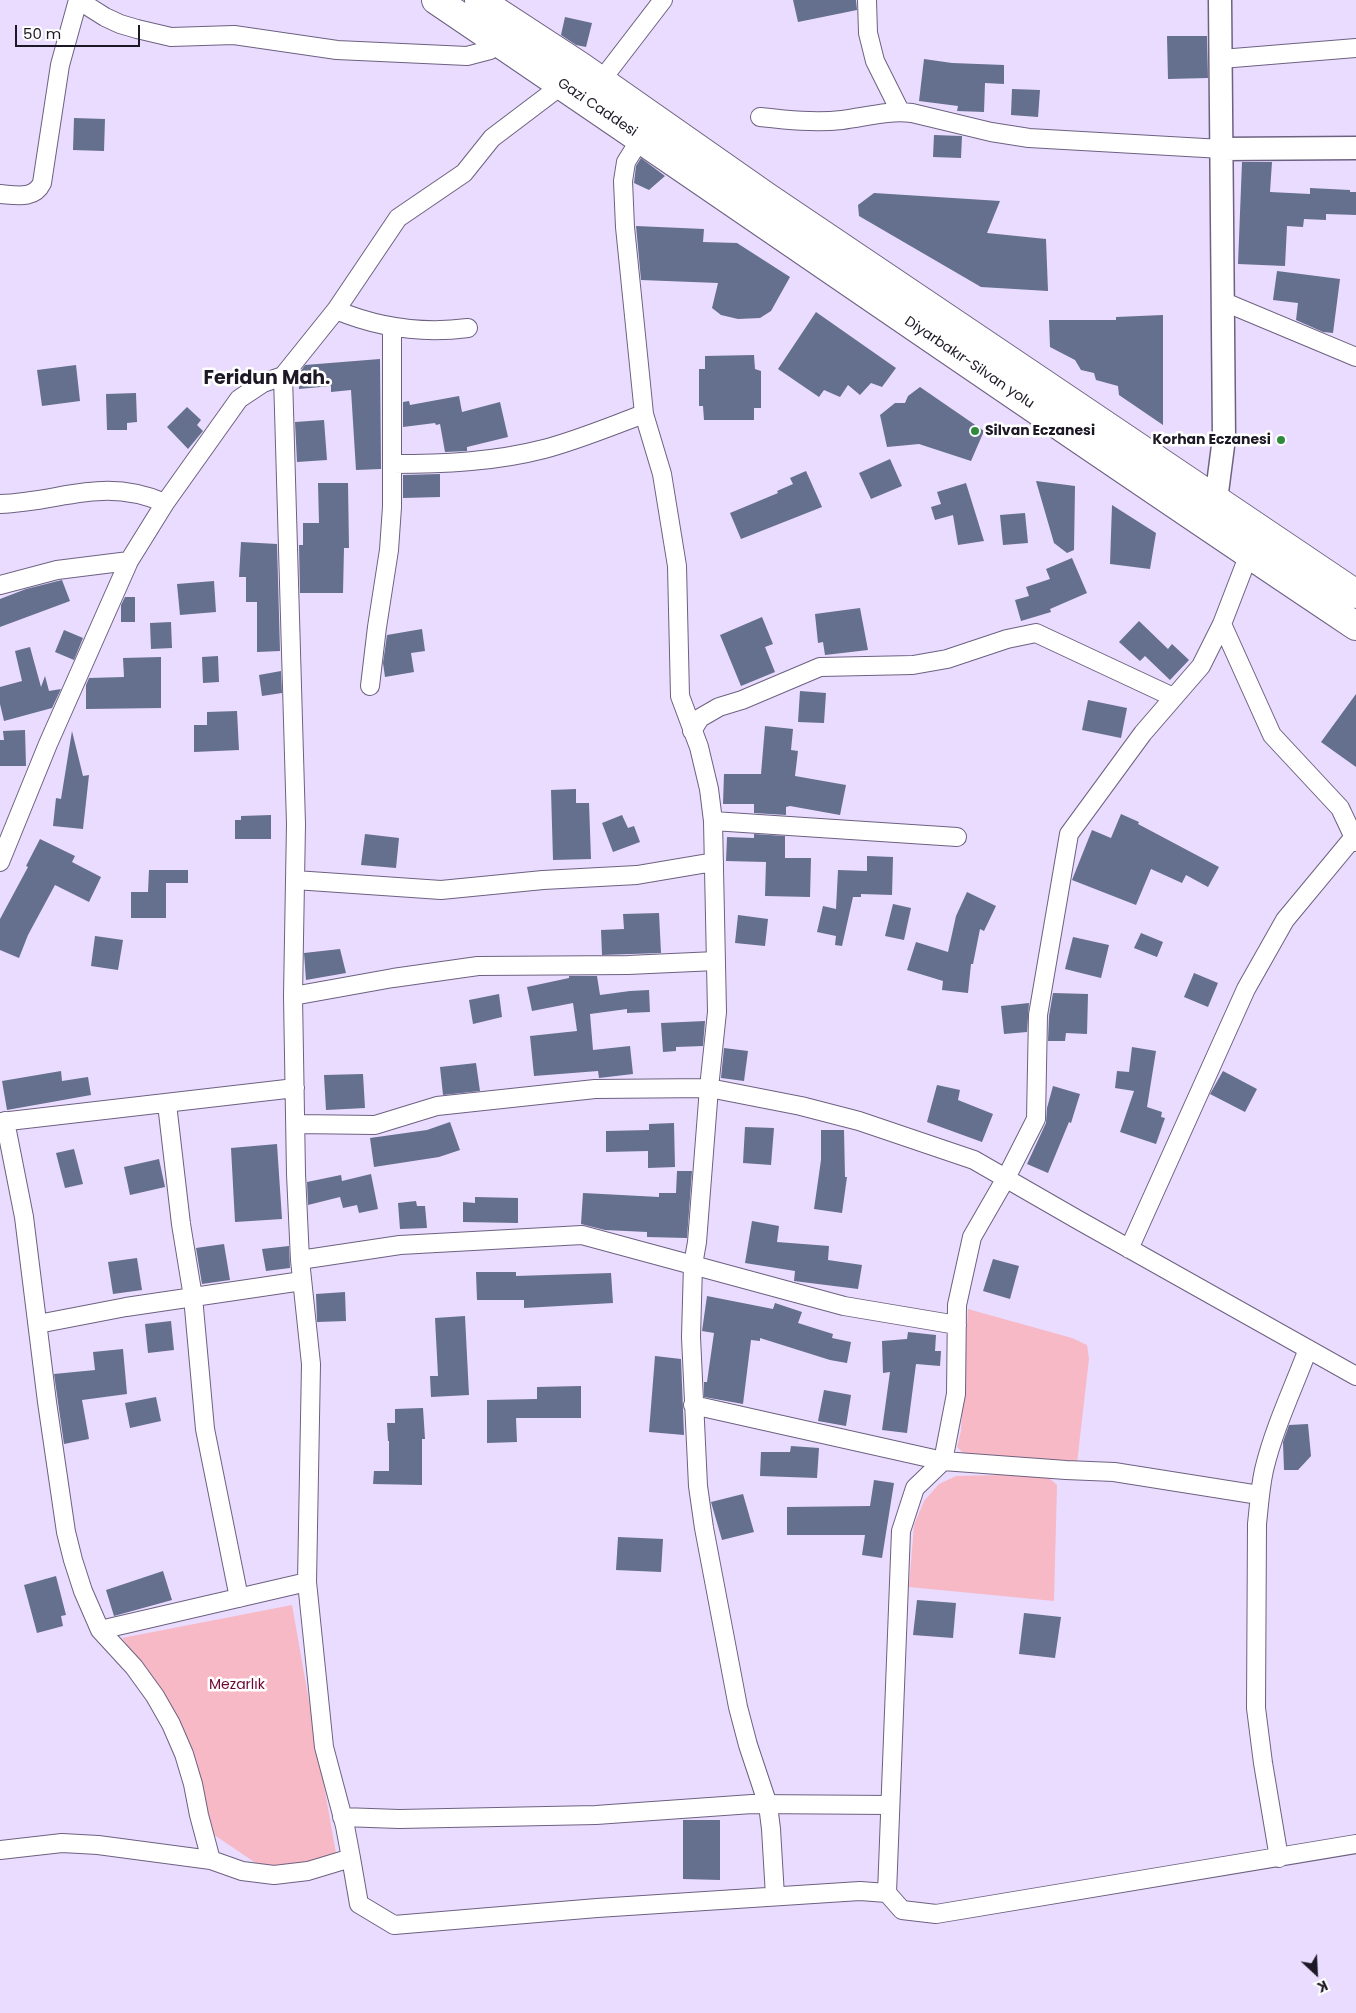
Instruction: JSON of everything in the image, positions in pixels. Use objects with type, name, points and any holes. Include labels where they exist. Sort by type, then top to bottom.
[{"type":"highway","name":"Gazi Caddesi","points":[[436,0],[641,138],[762,208]]},
{"type":"highway","name":"Gazi Caddesi","points":[[479,0],[580,66],[762,208]]},
{"type":"highway","name":"Diyarbakır-Silvan yolu","points":[[762,208],[1208,511],[1356,594]]},
{"type":"highway","name":"Diyarbakır-Silvan yolu","points":[[1208,511],[1249,554],[1356,626]]},
{"type":"street","points":[[0,194],[32,194],[42,184],[60,65],[78,0],[120,24],[145,32],[171,37],[234,35],[336,50],[386,54],[467,56],[490,50],[499,42]]},
{"type":"street","points":[[600,82],[663,0]]},
{"type":"street","points":[[866,0],[868,33],[873,54],[900,111]]},
{"type":"street","points":[[1208,511],[1224,438],[1220,0]]},
{"type":"street","points":[[1221,59],[1356,48]]},
{"type":"street","points":[[0,862],[44,753],[129,561],[165,503],[239,399],[263,383],[283,376],[336,310],[398,218],[464,173],[492,138],[562,85]]},
{"type":"street","points":[[760,117],[816,121],[842,120],[900,111],[912,112],[991,132],[1029,138],[1222,149],[1356,148]]},
{"type":"street","points":[[641,138],[626,162],[623,181],[625,227],[644,414],[662,474],[672,524],[679,603],[680,696],[699,746],[709,789],[713,820],[717,1012],[708,1088],[697,1242],[693,1265],[691,1337],[698,1486],[738,1707],[748,1745],[768,1805],[772,1829],[775,1896]]},
{"type":"street","points":[[1222,301],[1356,357]]},
{"type":"street","points":[[336,310],[373,324],[392,328],[430,331],[468,328]]},
{"type":"street","points":[[370,686],[389,550],[392,464],[392,328]]},
{"type":"street","points":[[283,376],[296,824],[293,996],[296,1174],[300,1260],[311,1364],[307,1582],[324,1747],[342,1817],[359,1904],[394,1925],[597,1908],[775,1896],[860,1891],[887,1893]]},
{"type":"street","points":[[392,464],[460,462],[515,455],[570,441],[644,414]]},
{"type":"street","points":[[0,504],[110,490],[141,494],[165,503]]},
{"type":"street","points":[[1249,554],[1222,624],[1201,666],[1143,733],[1069,834],[1038,1015],[1036,1119],[1006,1178],[972,1237],[957,1305],[956,1394],[943,1461],[915,1488],[901,1531],[887,1893],[902,1910],[936,1914],[1356,1844]]},
{"type":"street","points":[[0,585],[57,570],[129,561]]},
{"type":"street","points":[[1129,1249],[1246,989],[1285,920],[1354,840],[1340,808],[1272,735],[1222,624]]},
{"type":"street","points":[[692,731],[700,718],[719,707],[742,700],[820,667],[913,665],[947,660],[1007,639],[1036,632],[1173,698]]},
{"type":"street","points":[[713,820],[957,837]]},
{"type":"street","points":[[295,880],[441,890],[543,880],[637,875],[714,862]]},
{"type":"street","points":[[293,996],[393,978],[478,966],[628,965],[716,961]]},
{"type":"street","points":[[211,1860],[193,1784],[184,1754],[171,1724],[155,1696],[134,1667],[100,1630],[83,1591],[66,1532],[24,1217],[2,1122],[295,1088]]},
{"type":"street","points":[[296,1124],[375,1125],[437,1106],[595,1089],[708,1088],[801,1106],[859,1121],[974,1160],[1356,1376]]},
{"type":"street","points":[[167,1104],[181,1224],[193,1297],[204,1429],[239,1598]]},
{"type":"street","points":[[300,1260],[400,1244],[582,1235],[844,1306],[956,1325]]},
{"type":"street","points":[[38,1324],[193,1297],[302,1281]]},
{"type":"street","points":[[1278,1858],[1256,1708],[1257,1524],[1259,1495],[1273,1438],[1308,1349]]},
{"type":"street","points":[[693,1405],[943,1461],[1114,1472],[1259,1495]]},
{"type":"street","points":[[100,1630],[307,1582]]},
{"type":"street","points":[[342,1817],[399,1819],[596,1815],[752,1804],[890,1804]]},
{"type":"street","points":[[0,1850],[62,1843],[98,1845],[211,1860],[242,1871],[274,1875],[308,1871],[351,1858]]},
{"type":"green space","points":[[968,1309],[1072,1338],[1087,1345],[1089,1359],[1077,1463],[964,1454],[957,1447],[961,1431]]},
{"type":"green space","points":[[1002,1475],[1049,1478],[1057,1485],[1054,1601],[909,1587],[914,1525],[924,1501],[939,1484],[956,1476]]},
{"type":"green space","name":"Mezarlık","points":[[292,1605],[337,1859],[269,1872],[204,1828],[192,1751],[167,1697],[122,1638]]},
{"type":"building","points":[[793,0],[856,0],[857,10],[798,22]]},
{"type":"building","points":[[565,17],[592,23],[586,47],[576,45],[561,35]]},
{"type":"building","points":[[1167,36],[1207,36],[1208,78],[1168,79]]},
{"type":"building","points":[[924,59],[952,63],[1004,65],[1004,84],[985,83],[984,112],[957,111],[958,106],[919,101]]},
{"type":"building","points":[[1012,89],[1040,90],[1038,117],[1011,115]]},
{"type":"building","points":[[74,118],[105,119],[104,151],[73,150]]},
{"type":"building","points":[[934,135],[962,136],[961,158],[933,157]]},
{"type":"building","points":[[641,158],[665,176],[649,190],[634,183],[636,166]]},
{"type":"building","points":[[1242,162],[1272,162],[1270,192],[1310,194],[1310,188],[1356,192],[1356,215],[1326,214],[1326,220],[1304,219],[1303,227],[1287,226],[1285,266],[1238,264]]},
{"type":"building","points":[[874,193],[1000,201],[987,233],[1046,239],[1048,291],[981,287],[859,216],[858,205]]},
{"type":"building","points":[[636,226],[704,229],[703,242],[737,243],[790,277],[771,311],[760,318],[738,319],[721,315],[712,308],[718,283],[641,280]]},
{"type":"building","points":[[1277,271],[1340,279],[1333,333],[1323,332],[1296,320],[1298,303],[1273,300]]},
{"type":"building","points":[[816,312],[896,368],[882,387],[871,383],[860,395],[848,385],[840,397],[824,390],[819,397],[778,369]]},
{"type":"building","points":[[1163,315],[1163,425],[1119,395],[1118,386],[1096,380],[1094,373],[1081,370],[1075,360],[1050,347],[1049,320],[1116,320],[1116,317]]},
{"type":"building","points":[[754,355],[755,369],[761,371],[761,408],[754,408],[754,420],[704,420],[703,406],[699,406],[699,369],[705,369],[705,356]]},
{"type":"building","points":[[380,359],[381,469],[356,470],[351,390],[331,392],[331,386],[299,389],[298,375],[305,365]]},
{"type":"building","points":[[76,365],[80,401],[42,406],[37,370]]},
{"type":"building","points":[[920,387],[984,431],[971,461],[919,444],[887,447],[880,415],[895,403],[905,403],[908,396]]},
{"type":"building","points":[[136,393],[137,422],[127,423],[127,430],[107,430],[106,394]]},
{"type":"building","points":[[459,396],[462,412],[500,402],[508,437],[467,447],[467,451],[445,452],[440,424],[403,427],[403,402],[409,401],[410,405]]},
{"type":"building","points":[[187,407],[201,420],[197,425],[203,431],[188,449],[167,427]]},
{"type":"building","points":[[324,420],[327,460],[297,462],[295,422]]},
{"type":"building","points":[[890,459],[902,486],[871,499],[859,473]]},
{"type":"building","points":[[806,471],[822,507],[741,539],[730,513],[778,493],[777,491],[793,484],[790,478]]},
{"type":"building","points":[[440,474],[440,497],[403,498],[403,475]]},
{"type":"building","points":[[1036,481],[1075,486],[1074,550],[1067,553],[1054,543]]},
{"type":"building","points":[[318,483],[348,483],[349,548],[344,548],[343,593],[300,593],[299,545],[303,545],[303,523],[319,523]]},
{"type":"building","points":[[966,483],[984,541],[958,545],[953,515],[935,520],[931,507],[941,504],[937,492]]},
{"type":"building","points":[[1112,505],[1156,533],[1150,569],[1110,564]]},
{"type":"building","points":[[1025,513],[1028,543],[1003,545],[1000,515]]},
{"type":"building","points":[[241,542],[277,544],[280,651],[257,652],[257,602],[246,602],[246,577],[239,577]]},
{"type":"building","points":[[1072,558],[1087,593],[1050,609],[1051,612],[1021,621],[1015,600],[1029,596],[1026,587],[1050,579],[1046,569]]},
{"type":"building","points":[[62,580],[70,601],[0,627],[0,599],[26,589]]},
{"type":"building","points":[[214,581],[216,612],[180,615],[177,584]]},
{"type":"building","points":[[125,597],[135,597],[135,622],[121,622],[121,605]]},
{"type":"building","points":[[860,608],[868,650],[825,655],[823,642],[818,643],[815,614]]},
{"type":"building","points":[[762,617],[773,644],[765,647],[775,672],[741,686],[720,635]]},
{"type":"building","points":[[1139,621],[1168,649],[1172,644],[1189,660],[1170,680],[1145,656],[1140,661],[1119,642]]},
{"type":"building","points":[[171,622],[172,648],[151,649],[150,623]]},
{"type":"building","points":[[422,629],[425,651],[411,653],[414,672],[385,677],[383,663],[387,635]]},
{"type":"building","points":[[64,630],[83,638],[74,660],[55,652]]},
{"type":"building","points":[[30,647],[41,687],[45,676],[49,691],[61,689],[52,708],[4,721],[0,704],[0,687],[22,681],[15,651]]},
{"type":"building","points":[[218,656],[219,682],[203,683],[202,657]]},
{"type":"building","points":[[161,657],[161,708],[86,709],[86,685],[89,678],[124,677],[123,658]]},
{"type":"building","points":[[281,671],[282,693],[262,696],[259,675]]},
{"type":"building","points":[[800,691],[826,693],[824,723],[798,722]]},
{"type":"building","points":[[1356,694],[1356,767],[1321,742]]},
{"type":"building","points":[[1088,700],[1127,708],[1121,738],[1082,730]]},
{"type":"building","points":[[237,711],[239,750],[194,752],[194,725],[207,725],[207,712]]},
{"type":"building","points":[[765,726],[793,729],[791,750],[798,751],[795,776],[846,785],[840,815],[790,806],[786,807],[786,815],[754,813],[754,804],[723,804],[724,774],[761,774]]},
{"type":"building","points":[[25,730],[26,766],[0,766],[0,740],[4,740],[3,731]]},
{"type":"building","points":[[72,731],[83,776],[89,775],[83,829],[53,826],[56,798],[61,799]]},
{"type":"building","points":[[576,789],[576,803],[589,803],[591,859],[553,860],[551,790]]},
{"type":"building","points":[[1121,814],[1139,822],[1138,824],[1219,867],[1208,887],[1186,875],[1182,883],[1151,869],[1136,905],[1072,880],[1092,830],[1111,838]]},
{"type":"building","points":[[271,815],[271,839],[235,839],[235,820],[241,820],[241,816]]},
{"type":"building","points":[[622,815],[628,828],[634,826],[640,842],[613,852],[602,823]]},
{"type":"building","points":[[365,834],[399,838],[396,868],[361,865]]},
{"type":"building","points":[[754,834],[785,836],[785,858],[811,858],[810,897],[765,896],[766,862],[726,861],[727,837],[754,838]]},
{"type":"building","points":[[40,839],[75,856],[72,862],[101,877],[89,902],[55,885],[28,935],[19,958],[0,950],[0,919],[28,867],[26,866]]},
{"type":"building","points":[[867,856],[893,857],[892,895],[861,894],[861,897],[853,897],[842,946],[835,945],[836,936],[817,932],[823,906],[836,909],[838,870],[867,871]]},
{"type":"building","points":[[149,870],[188,870],[188,883],[166,883],[166,918],[131,918],[131,892],[148,892]]},
{"type":"building","points":[[967,892],[996,906],[984,931],[980,929],[973,964],[971,964],[968,993],[942,990],[943,981],[907,970],[916,942],[948,952],[956,916]]},
{"type":"building","points":[[893,904],[911,908],[904,940],[885,936]]},
{"type":"building","points":[[659,913],[661,953],[602,955],[601,930],[624,929],[623,914]]},
{"type":"building","points":[[738,915],[768,919],[765,946],[735,943]]},
{"type":"building","points":[[1141,933],[1163,942],[1157,957],[1134,948]]},
{"type":"building","points":[[95,936],[123,940],[118,970],[91,966]]},
{"type":"building","points":[[1073,937],[1109,945],[1101,978],[1065,969]]},
{"type":"building","points":[[340,949],[346,973],[306,980],[304,953]]},
{"type":"building","points":[[1194,973],[1218,983],[1208,1007],[1184,997]]},
{"type":"building","points":[[569,976],[597,976],[600,995],[649,990],[650,1012],[627,1013],[627,1009],[590,1014],[593,1050],[630,1046],[633,1074],[599,1078],[598,1071],[534,1076],[530,1036],[577,1031],[573,1003],[532,1011],[527,987],[569,978]]},
{"type":"building","points":[[1053,993],[1088,994],[1087,1034],[1066,1033],[1065,1041],[1048,1041],[1049,1016]]},
{"type":"building","points":[[499,994],[502,1017],[473,1024],[469,1000]]},
{"type":"building","points":[[1029,1003],[1027,1032],[1004,1034],[1001,1006]]},
{"type":"building","points":[[705,1021],[703,1046],[676,1047],[676,1051],[663,1052],[661,1023]]},
{"type":"building","points":[[1132,1047],[1156,1051],[1147,1107],[1162,1112],[1161,1117],[1165,1118],[1156,1144],[1120,1132],[1134,1091],[1115,1088],[1117,1071],[1129,1072]]},
{"type":"building","points":[[724,1048],[748,1051],[744,1081],[721,1078]]},
{"type":"building","points":[[476,1063],[480,1091],[443,1095],[440,1067]]},
{"type":"building","points":[[61,1071],[62,1081],[88,1077],[91,1095],[7,1110],[2,1081]]},
{"type":"building","points":[[1223,1071],[1257,1089],[1245,1112],[1210,1094]]},
{"type":"building","points":[[363,1074],[365,1108],[326,1110],[324,1075]]},
{"type":"building","points":[[937,1085],[960,1090],[958,1100],[993,1114],[982,1142],[927,1122]]},
{"type":"building","points":[[1053,1086],[1080,1094],[1071,1123],[1069,1122],[1048,1173],[1027,1164],[1046,1123],[1047,1108]]},
{"type":"building","points":[[450,1122],[460,1150],[439,1157],[374,1167],[370,1138],[427,1130]]},
{"type":"building","points":[[674,1123],[675,1167],[648,1168],[648,1151],[606,1152],[606,1131],[649,1130],[649,1124]]},
{"type":"building","points":[[745,1127],[774,1128],[771,1165],[743,1163]]},
{"type":"building","points":[[821,1130],[844,1130],[845,1177],[847,1177],[842,1213],[814,1209],[821,1160]]},
{"type":"building","points":[[277,1144],[282,1219],[235,1222],[231,1148]]},
{"type":"building","points":[[74,1149],[83,1184],[65,1188],[56,1153]]},
{"type":"building","points":[[159,1159],[165,1187],[130,1195],[124,1167]]},
{"type":"building","points":[[677,1171],[692,1171],[687,1238],[647,1237],[647,1232],[605,1230],[581,1224],[583,1193],[659,1197],[659,1193],[676,1193]]},
{"type":"building","points":[[371,1174],[378,1209],[359,1213],[357,1205],[343,1208],[340,1197],[308,1205],[307,1182],[341,1175],[342,1181]]},
{"type":"building","points":[[475,1197],[518,1198],[518,1223],[463,1222],[463,1202],[475,1203]]},
{"type":"building","points":[[416,1201],[417,1206],[425,1206],[427,1228],[400,1229],[398,1203]]},
{"type":"building","points":[[752,1221],[779,1226],[777,1242],[829,1246],[828,1260],[862,1265],[858,1289],[794,1281],[795,1271],[745,1263]]},
{"type":"building","points":[[224,1244],[230,1280],[202,1284],[196,1248]]},
{"type":"building","points":[[289,1246],[290,1268],[266,1271],[262,1249]]},
{"type":"building","points":[[137,1258],[142,1290],[113,1294],[108,1262]]},
{"type":"building","points":[[993,1259],[1019,1266],[1010,1299],[983,1291]]},
{"type":"building","points":[[476,1272],[516,1272],[516,1276],[611,1273],[613,1303],[524,1308],[524,1300],[477,1300]]},
{"type":"building","points":[[345,1292],[346,1321],[317,1322],[316,1294]]},
{"type":"building","points":[[707,1296],[773,1309],[775,1303],[802,1312],[798,1323],[833,1334],[832,1338],[851,1342],[847,1363],[830,1360],[760,1338],[760,1341],[751,1340],[743,1404],[704,1397],[704,1382],[707,1382],[714,1333],[702,1331]]},
{"type":"building","points":[[465,1316],[469,1395],[431,1397],[430,1376],[438,1376],[435,1318]]},
{"type":"building","points":[[171,1321],[174,1350],[148,1353],[145,1324]]},
{"type":"building","points":[[908,1332],[936,1335],[935,1351],[941,1351],[940,1366],[916,1364],[907,1433],[882,1430],[890,1372],[883,1373],[882,1341],[907,1339]]},
{"type":"building","points":[[123,1349],[127,1394],[82,1400],[89,1439],[64,1444],[54,1374],[95,1370],[93,1352]]},
{"type":"building","points":[[655,1356],[681,1359],[684,1435],[649,1432]]},
{"type":"building","points":[[581,1386],[581,1418],[516,1418],[517,1442],[487,1443],[487,1400],[537,1399],[537,1387]]},
{"type":"building","points":[[824,1390],[851,1395],[846,1426],[818,1421]]},
{"type":"building","points":[[156,1397],[161,1421],[130,1428],[125,1403]]},
{"type":"building","points":[[423,1408],[425,1439],[422,1439],[422,1485],[373,1484],[374,1471],[389,1471],[387,1423],[395,1423],[395,1409]]},
{"type":"building","points":[[1308,1424],[1311,1456],[1298,1470],[1284,1470],[1283,1442],[1289,1425]]},
{"type":"building","points":[[791,1446],[819,1448],[817,1478],[760,1476],[761,1452],[790,1452]]},
{"type":"building","points":[[874,1480],[894,1483],[882,1558],[862,1555],[865,1535],[787,1535],[787,1507],[870,1506]]},
{"type":"building","points":[[743,1494],[754,1532],[722,1540],[711,1502]]},
{"type":"building","points":[[618,1537],[663,1539],[661,1572],[616,1570]]},
{"type":"building","points":[[163,1571],[172,1600],[114,1616],[106,1590]]},
{"type":"building","points":[[56,1576],[66,1615],[61,1616],[63,1626],[37,1633],[24,1585]]},
{"type":"building","points":[[917,1600],[956,1603],[953,1638],[913,1635]]},
{"type":"building","points":[[1024,1613],[1061,1617],[1055,1658],[1019,1654]]},
{"type":"building","points":[[683,1820],[720,1820],[720,1880],[683,1879]]},
{"type":"place","name":"Silvan Eczanesi","points":[[975,431]]},
{"type":"place","name":"Korhan Eczanesi","points":[[1281,440]]},
{"type":"district","name":"Feridun Mah.","points":[[267,379]]}]
